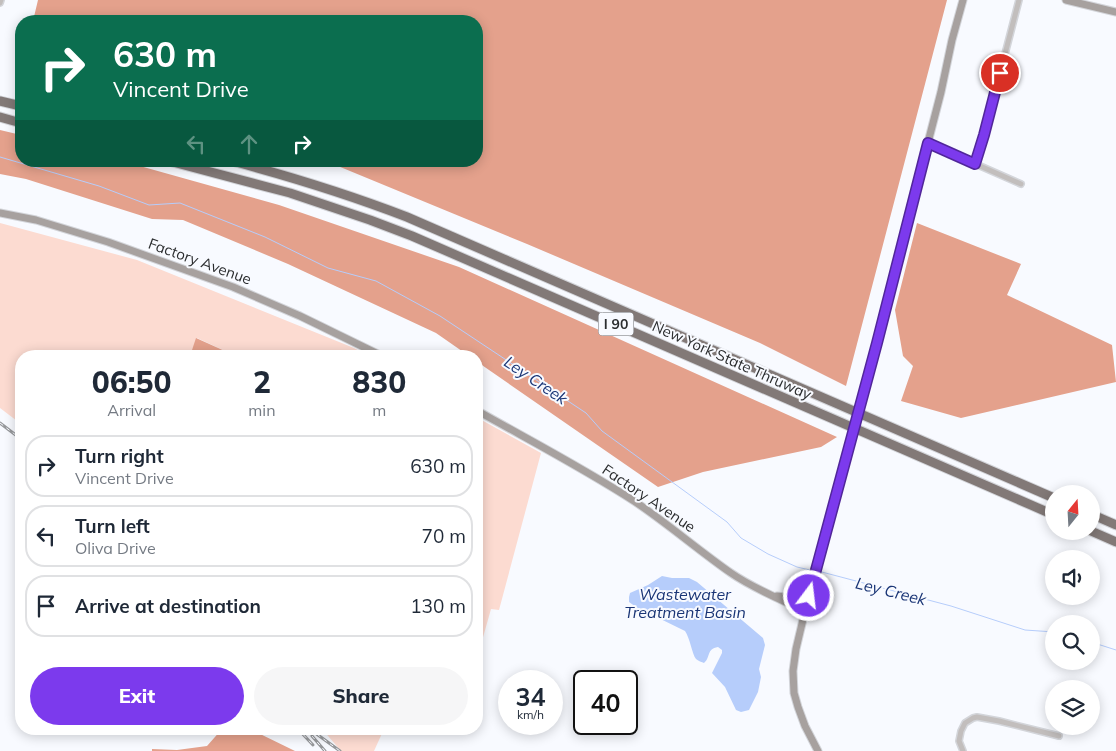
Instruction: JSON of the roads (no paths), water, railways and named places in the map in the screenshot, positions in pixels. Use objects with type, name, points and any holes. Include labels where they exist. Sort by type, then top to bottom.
[{"type":"highway","points":[[0,101],[15,105]]},
{"type":"highway","points":[[0,117],[15,121]]},
{"type":"highway","name":"New York State Thruway","points":[[192,167],[290,193],[412,236],[1045,511]]},
{"type":"highway","name":"New York State Thruway","points":[[254,167],[366,200],[408,217],[1045,494]]},
{"type":"highway","points":[[1100,518],[1116,525]]},
{"type":"highway","points":[[1100,535],[1116,542]]},
{"type":"street","points":[[818,751],[805,726],[794,692],[793,671],[796,649],[811,581],[820,558],[850,444],[963,0]]},
{"type":"street","points":[[975,164],[1019,0]]},
{"type":"street","points":[[1066,0],[1116,12]]},
{"type":"street","points":[[928,143],[1021,184]]},
{"type":"street","name":"Factory Avenue","points":[[0,213],[36,220],[108,242],[233,287],[300,316],[370,350]]},
{"type":"street","name":"Factory Avenue","points":[[483,414],[632,500],[749,584],[805,611]]},
{"type":"street","points":[[773,596],[791,597],[797,595],[811,581]]},
{"type":"street","points":[[963,751],[959,741],[961,731],[965,723],[977,717],[1002,721],[1060,736]]},
{"type":"street","points":[[811,739],[824,751]]},
{"type":"water","name":"Wastewater Treatment Basin","points":[[662,576],[689,578],[697,582],[763,638],[765,645],[759,669],[761,677],[758,692],[749,710],[741,712],[736,710],[725,687],[712,673],[722,650],[718,647],[714,648],[710,651],[704,663],[699,661],[695,657],[685,631],[629,602],[630,593]]},
{"type":"waterway","name":"Ley Creek","points":[[0,157],[15,161]]},
{"type":"waterway","name":"Ley Creek","points":[[34,167],[99,186],[149,205],[180,203],[265,237],[328,268],[376,281],[440,316],[586,413],[602,431],[727,522],[741,538],[768,554],[797,567],[814,571]]},
{"type":"waterway","name":"Ley Creek","points":[[818,571],[951,606],[1025,630],[1045,631]]},
{"type":"waterway","name":"Ley Creek","points":[[1100,645],[1116,650]]},
{"type":"railway","points":[[0,423],[15,434]]},
{"type":"railway","points":[[304,735],[313,745]]},
{"type":"railway","points":[[318,735],[340,751]]},
{"type":"railway","points":[[312,736],[325,751]]}]
